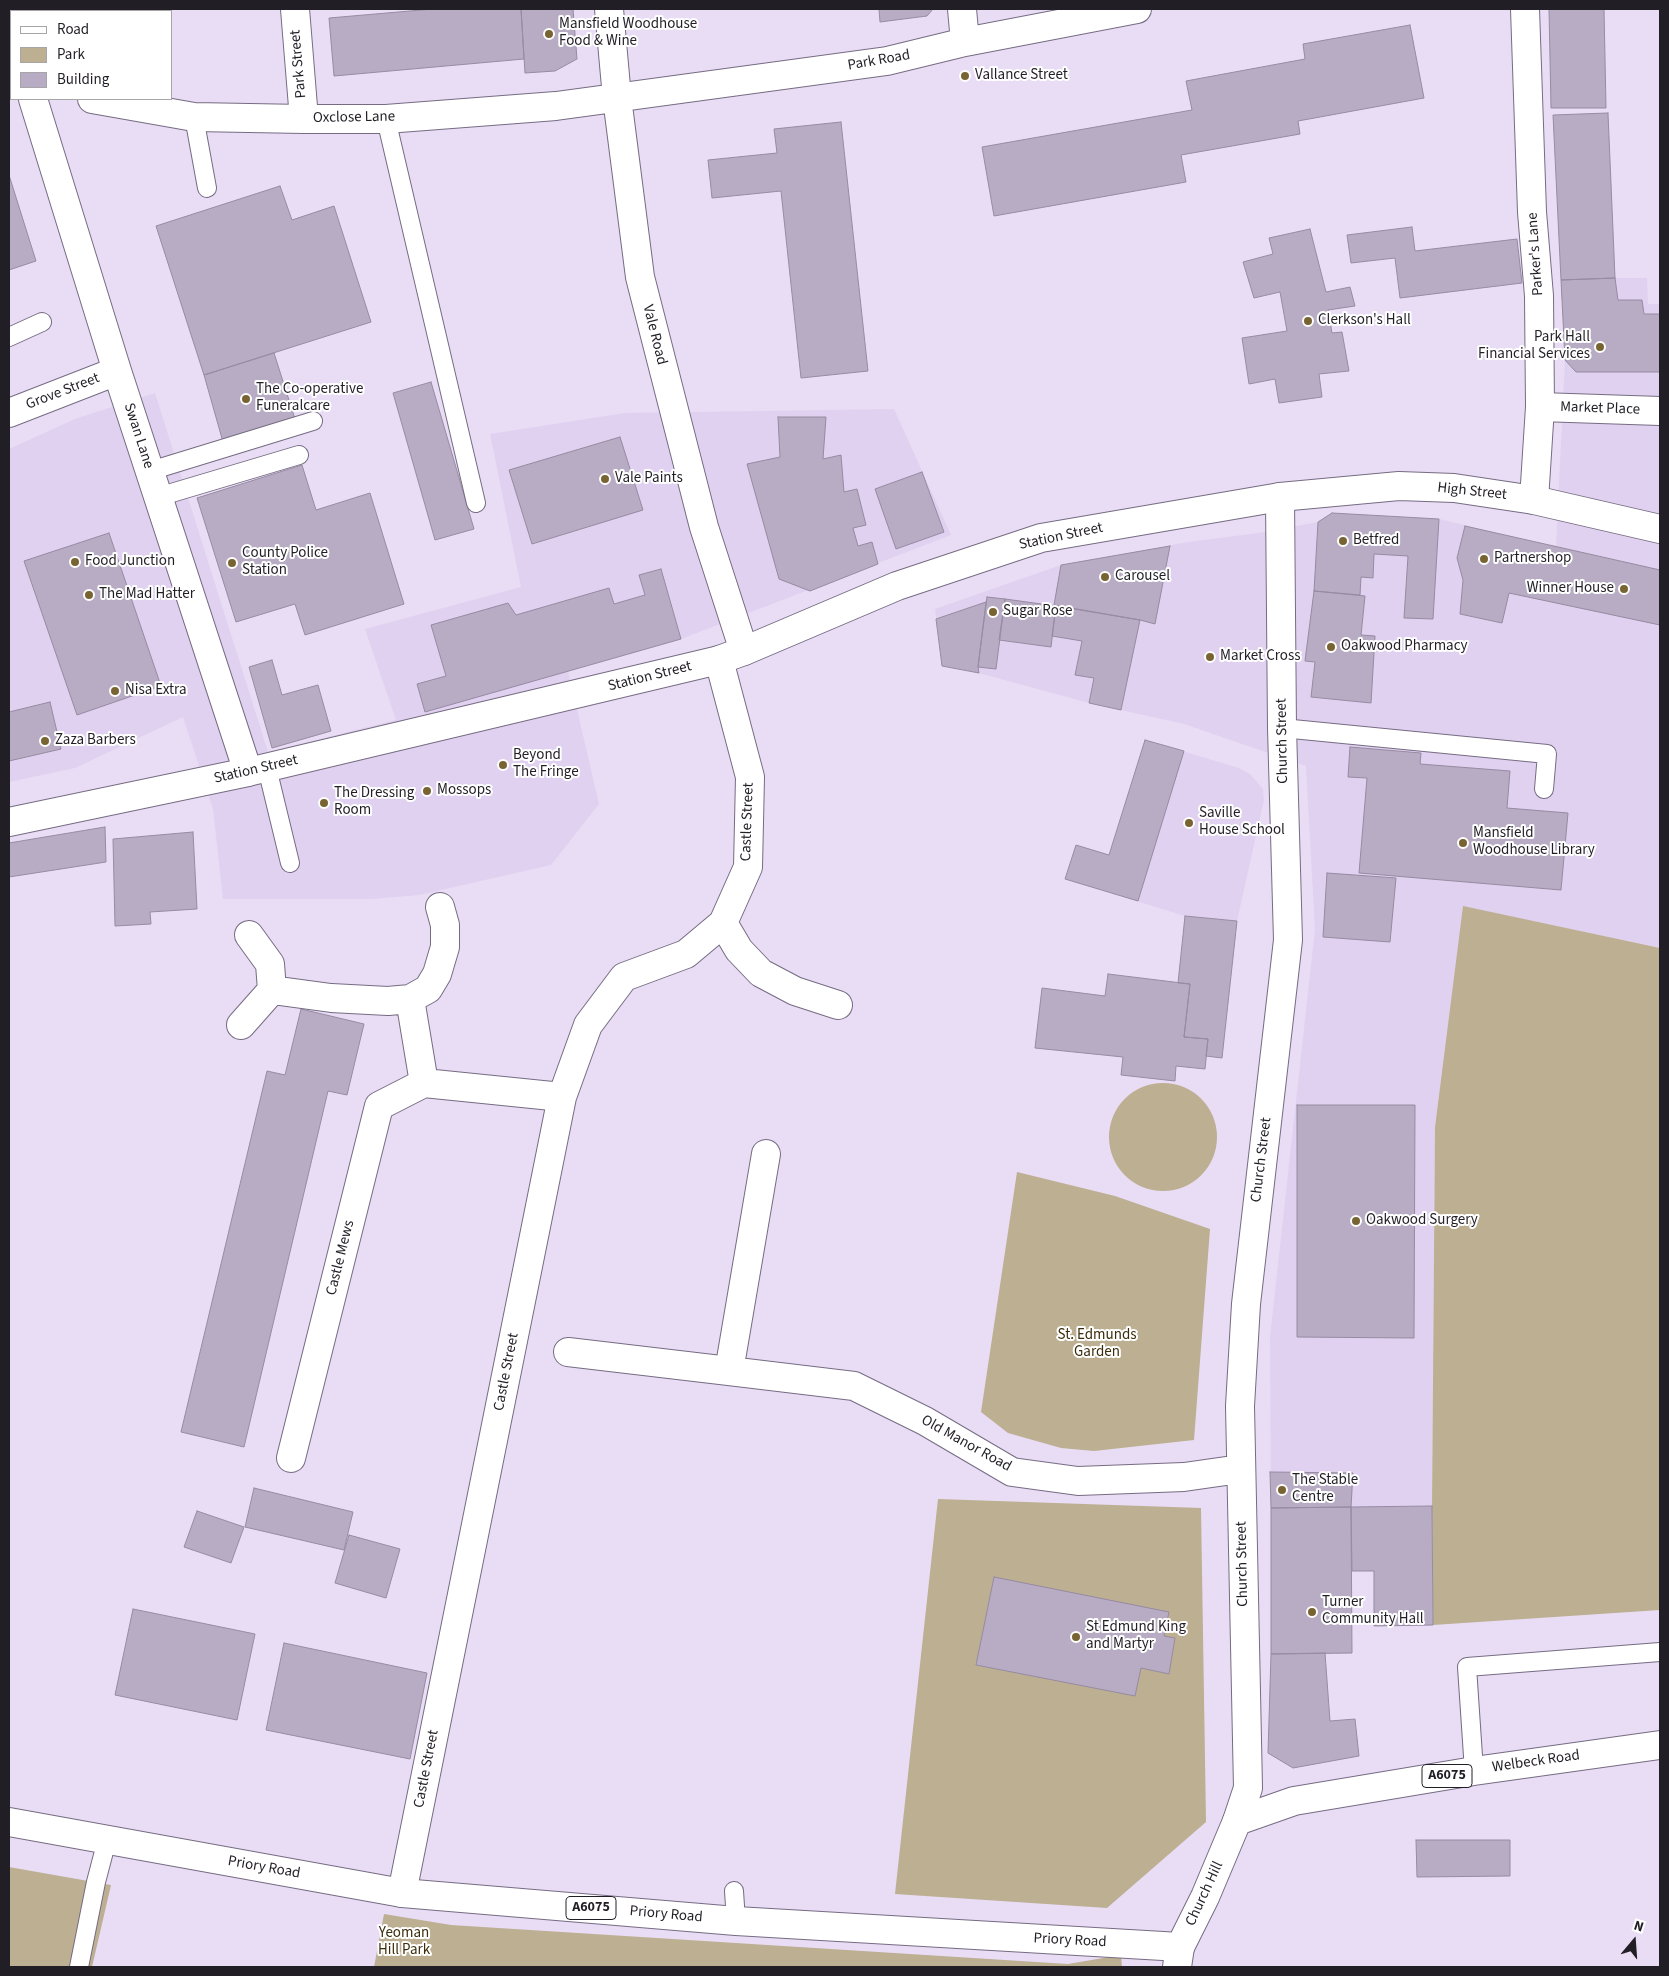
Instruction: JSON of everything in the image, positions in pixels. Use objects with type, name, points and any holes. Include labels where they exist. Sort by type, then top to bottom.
[{"type":"street","name":"Park Street","points":[[295,9],[304,119]]},
{"type":"street","name":"Vale Road","points":[[609,9],[617,98],[640,277],[704,527],[731,656]]},
{"type":"street","points":[[962,9],[966,42]]},
{"type":"street","name":"Park Road","points":[[617,98],[887,62],[966,42],[1137,9]]},
{"type":"street","name":"Parker's Lane","points":[[1524,9],[1532,212],[1539,296],[1540,408],[1534,500]]},
{"type":"street","name":"Oxclose Lane","points":[[98,100],[194,117],[386,119],[556,106],[617,98]]},
{"type":"street","name":"Swan Lane","points":[[33,100],[158,497],[258,770]]},
{"type":"street","name":"Grove Street","points":[[9,413],[117,371]]},
{"type":"street","name":"Market Place","points":[[1540,408],[1660,411]]},
{"type":"street","name":"High Street","points":[[1280,497],[1399,486],[1454,488],[1534,500],[1660,529]]},
{"type":"street","name":"Station Street","points":[[9,822],[258,770],[731,656],[898,586],[1041,538],[1280,497]]},
{"type":"street","name":"Church Street","points":[[1237,1821],[1248,1788],[1240,1406],[1246,1304],[1288,940],[1282,728],[1280,497]]},
{"type":"street","name":"Castle Street","points":[[402,1892],[562,1097],[588,1025],[624,976],[686,954],[724,923],[748,867],[750,777],[731,656]]},
{"type":"street","points":[[272,990],[331,998],[388,1001],[410,1000],[428,990],[437,974],[445,947],[445,925],[440,907]]},
{"type":"street","points":[[724,923],[739,950],[761,973],[795,991],[838,1005]]},
{"type":"street","points":[[241,1024],[272,990],[270,964],[249,936]]},
{"type":"street","points":[[410,1000],[424,1084],[562,1097]]},
{"type":"street","name":"Castle Mews","points":[[291,1458],[379,1106],[424,1084]]},
{"type":"street","points":[[729,1372],[766,1154]]},
{"type":"street","name":"Old Manor Road","points":[[568,1352],[854,1386],[925,1421],[1012,1472],[1078,1481],[1184,1477],[1240,1469]]},
{"type":"street","name":"Welbeck Road","points":[[1237,1821],[1294,1801],[1474,1771],[1660,1744]]},
{"type":"street","name":"Church Hill","points":[[1179,1957],[1237,1821]]},
{"type":"street","name":"Priory Road","points":[[9,1822],[402,1892],[1179,1957]]},
{"type":"lane","points":[[194,117],[207,188]]},
{"type":"lane","points":[[386,119],[476,503]]},
{"type":"lane","points":[[9,337],[42,322]]},
{"type":"lane","points":[[150,472],[313,421]]},
{"type":"lane","points":[[158,497],[299,455]]},
{"type":"lane","points":[[1282,728],[1547,754],[1544,788]]},
{"type":"lane","points":[[258,770],[290,863]]},
{"type":"lane","points":[[1474,1771],[1467,1667],[1660,1652]]},
{"type":"lane","points":[[79,1967],[96,1882],[107,1840]]},
{"type":"lane","points":[[734,1891],[736,1920]]},
{"type":"shaded area","points":[[1647,278],[1648,304],[1660,304],[1660,948],[1463,907],[1435,1127],[1432,1506],[1271,1508],[1270,1337],[1315,929],[1306,766],[1184,724],[1089,703],[979,673],[942,666],[935,609],[1061,565],[1188,542],[1259,533],[1318,522],[1332,513],[1439,519],[1556,547],[1565,360],[1561,280]]},
{"type":"shaded area","points":[[155,393],[268,752],[396,720],[365,629],[521,587],[490,434],[625,413],[894,409],[951,535],[681,639],[568,671],[599,804],[551,865],[419,895],[371,899],[223,899],[213,809],[183,717],[75,768],[9,782],[9,449],[75,419]]},
{"type":"shaded area","name":"Saville House School","points":[[1145,740],[1239,768],[1250,774],[1263,789],[1264,800],[1237,921],[1185,916],[1065,879],[1076,845],[1109,855]]},
{"type":"green space","points":[[1463,906],[1660,948],[1660,1610],[1433,1625],[1435,1127]]},
{"type":"green space","points":[[1163,1083],[1184,1087],[1201,1099],[1213,1116],[1217,1137],[1213,1158],[1201,1175],[1184,1187],[1163,1191],[1142,1187],[1125,1175],[1113,1158],[1109,1137],[1113,1116],[1125,1099],[1142,1087]]},
{"type":"green space","name":"St. Edmunds Garden","points":[[1017,1172],[1115,1196],[1210,1229],[1194,1440],[1094,1451],[1061,1448],[1008,1433],[981,1412]]},
{"type":"green space","points":[[938,1499],[1201,1508],[1206,1822],[1107,1908],[895,1894]]},
{"type":"green space","points":[[9,1867],[111,1885],[92,1967],[9,1967]]},
{"type":"green space","name":"Yeoman Hill Park","points":[[384,1914],[451,1925],[1068,1964],[1121,1955],[1122,1967],[374,1967]]},
{"type":"building","points":[[433,9],[521,9],[524,59],[334,76],[329,18]]},
{"type":"building","name":"Mansfield Woodhouse Food & Wine","points":[[521,9],[573,9],[577,59],[555,71],[525,73]]},
{"type":"building","points":[[879,9],[933,9],[927,16],[880,22]]},
{"type":"building","points":[[1549,9],[1604,9],[1606,108],[1551,108]]},
{"type":"building","points":[[1410,25],[1424,98],[1298,121],[1300,134],[1181,155],[1186,182],[994,216],[982,147],[1192,110],[1186,81],[1305,59],[1303,44]]},
{"type":"building","points":[[1608,113],[1615,278],[1561,280],[1553,115]]},
{"type":"building","points":[[841,122],[868,371],[801,378],[781,191],[712,198],[708,160],[777,153],[774,129]]},
{"type":"building","points":[[9,175],[36,261],[9,270]]},
{"type":"building","points":[[280,186],[292,220],[334,206],[371,322],[204,375],[156,226]]},
{"type":"building","points":[[1412,227],[1415,251],[1517,239],[1522,283],[1400,298],[1395,258],[1351,263],[1347,235]]},
{"type":"building","name":"Clerkson's Hall","points":[[1310,229],[1326,292],[1350,287],[1355,306],[1328,310],[1332,333],[1342,332],[1349,371],[1319,374],[1322,397],[1279,403],[1275,379],[1249,384],[1242,338],[1287,331],[1280,292],[1254,298],[1243,262],[1273,254],[1269,238]]},
{"type":"building","points":[[1615,278],[1618,300],[1642,300],[1644,314],[1660,314],[1660,372],[1576,372],[1565,360],[1561,280]]},
{"type":"building","points":[[274,353],[295,419],[223,442],[204,375]]},
{"type":"building","points":[[431,382],[474,529],[435,540],[393,393]]},
{"type":"building","points":[[778,417],[826,417],[823,459],[841,455],[844,492],[857,489],[866,525],[853,528],[858,546],[872,542],[878,564],[810,591],[779,579],[747,464],[780,457]]},
{"type":"building","points":[[620,437],[643,510],[532,544],[509,470]]},
{"type":"building","points":[[302,465],[316,510],[370,493],[404,604],[305,635],[295,604],[236,622],[197,498]]},
{"type":"building","points":[[922,472],[944,532],[896,549],[875,489]]},
{"type":"building","points":[[1332,513],[1439,519],[1433,619],[1404,618],[1408,556],[1374,554],[1373,578],[1361,577],[1360,595],[1314,591],[1318,522]]},
{"type":"building","points":[[1465,526],[1660,570],[1660,625],[1509,593],[1502,623],[1460,614],[1463,580],[1457,558]]},
{"type":"building","points":[[109,533],[161,686],[77,715],[24,561]]},
{"type":"building","points":[[1170,546],[1155,624],[1054,605],[1061,565]]},
{"type":"building","points":[[661,569],[681,639],[425,712],[417,684],[446,676],[431,625],[508,603],[516,615],[609,588],[614,604],[645,595],[639,575]]},
{"type":"building","points":[[1314,591],[1365,596],[1361,635],[1375,636],[1371,703],[1311,697],[1315,662],[1305,661]]},
{"type":"building","points":[[987,597],[1005,599],[996,669],[978,667]]},
{"type":"building","points":[[1005,599],[1056,606],[1051,647],[999,640]]},
{"type":"building","points":[[986,602],[978,667],[979,673],[942,666],[936,619]]},
{"type":"building","points":[[1056,606],[1140,620],[1121,710],[1089,703],[1094,678],[1075,675],[1082,641],[1052,636]]},
{"type":"building","points":[[272,660],[282,695],[318,685],[331,731],[272,748],[249,667]]},
{"type":"building","points":[[50,702],[61,749],[9,761],[9,712]]},
{"type":"building","points":[[1145,740],[1184,751],[1138,901],[1065,879],[1076,845],[1109,855]]},
{"type":"building","name":"Mansfield Woodhouse Library","points":[[1350,747],[1421,753],[1420,764],[1510,771],[1507,808],[1568,813],[1561,890],[1359,873],[1367,778],[1348,777]]},
{"type":"building","points":[[105,827],[106,862],[9,877],[9,843]]},
{"type":"building","points":[[193,832],[197,909],[150,912],[151,924],[115,926],[113,839]]},
{"type":"building","points":[[1327,873],[1396,878],[1390,942],[1323,937]]},
{"type":"building","points":[[1185,916],[1237,921],[1222,1058],[1206,1056],[1208,1039],[1184,1037],[1190,984],[1178,983]]},
{"type":"building","points":[[1108,974],[1190,984],[1184,1037],[1208,1039],[1205,1069],[1176,1066],[1175,1081],[1121,1075],[1123,1057],[1035,1048],[1042,988],[1105,996]]},
{"type":"building","points":[[301,1009],[364,1024],[347,1095],[328,1091],[244,1447],[181,1432],[267,1071],[285,1075]]},
{"type":"building","name":"Oakwood Surgery","points":[[1297,1105],[1415,1105],[1414,1338],[1297,1337]]},
{"type":"building","points":[[1270,1472],[1353,1473],[1351,1507],[1271,1508]]},
{"type":"building","points":[[254,1488],[353,1512],[344,1550],[245,1527]]},
{"type":"building","points":[[1432,1506],[1433,1625],[1374,1626],[1374,1571],[1352,1571],[1351,1507]]},
{"type":"building","name":"Turner Community Hall","points":[[1351,1507],[1352,1653],[1271,1654],[1271,1508]]},
{"type":"building","points":[[197,1511],[244,1527],[231,1563],[184,1547]]},
{"type":"building","points":[[349,1535],[400,1549],[386,1598],[335,1583]]},
{"type":"building","name":"St Edmund King and Martyr","points":[[994,1577],[1169,1612],[1164,1636],[1175,1638],[1169,1674],[1141,1668],[1135,1696],[976,1665]]},
{"type":"building","points":[[133,1609],[255,1634],[237,1720],[115,1695]]},
{"type":"building","points":[[284,1643],[427,1673],[410,1759],[266,1730]]},
{"type":"building","points":[[1325,1653],[1330,1721],[1355,1719],[1359,1756],[1293,1768],[1268,1753],[1271,1654]]},
{"type":"building","points":[[1416,1840],[1510,1840],[1510,1876],[1417,1877]]},
{"type":"place","name":"Mansfield Woodhouse Food & Wine","points":[[549,34]]},
{"type":"place","name":"Vallance Street","points":[[965,76]]},
{"type":"place","name":"Clerkson's Hall","points":[[1308,321]]},
{"type":"place","name":"Park Hall Financial Services","points":[[1600,347]]},
{"type":"place","name":"The Co-operative Funeralcare","points":[[246,399]]},
{"type":"place","name":"Vale Paints","points":[[605,479]]},
{"type":"place","name":"Betfred","points":[[1343,541]]},
{"type":"place","name":"Partnershop","points":[[1484,559]]},
{"type":"place","name":"Food Junction","points":[[75,562]]},
{"type":"place","name":"County Police Station","points":[[232,563]]},
{"type":"place","name":"Carousel","points":[[1105,577]]},
{"type":"place","name":"Winner House","points":[[1624,589]]},
{"type":"place","name":"The Mad Hatter","points":[[89,595]]},
{"type":"place","name":"Sugar Rose","points":[[993,612]]},
{"type":"place","name":"Oakwood Pharmacy","points":[[1331,647]]},
{"type":"place","name":"Market Cross","points":[[1210,657]]},
{"type":"place","name":"Nisa Extra","points":[[115,691]]},
{"type":"place","name":"Zaza Barbers","points":[[45,741]]},
{"type":"place","name":"Beyond The Fringe","points":[[503,765]]},
{"type":"place","name":"Mossops","points":[[427,791]]},
{"type":"place","name":"The Dressing Room","points":[[324,803]]},
{"type":"place","name":"Saville House School","points":[[1189,823]]},
{"type":"place","name":"Mansfield Woodhouse Library","points":[[1463,843]]},
{"type":"place","name":"Oakwood Surgery","points":[[1356,1221]]},
{"type":"place","name":"The Stable Centre","points":[[1282,1490]]},
{"type":"place","name":"Turner Community Hall","points":[[1312,1612]]},
{"type":"place","name":"St Edmund King and Martyr","points":[[1076,1637]]}]
